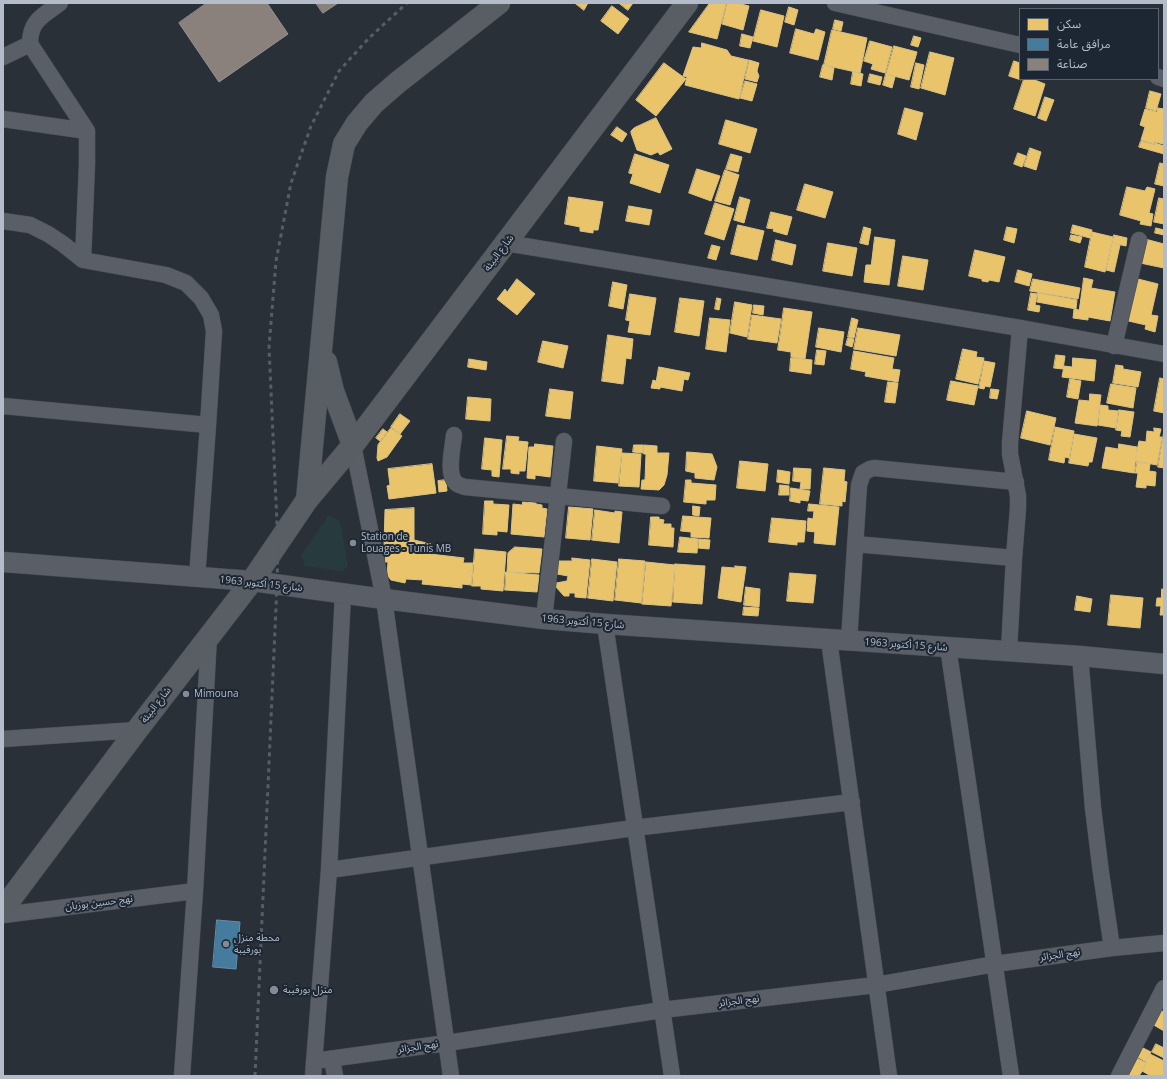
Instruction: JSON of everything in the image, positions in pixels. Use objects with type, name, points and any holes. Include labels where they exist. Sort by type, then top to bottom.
[{"type":"main road","name":"شارع البيئة","points":[[307,500],[337,177],[344,144],[357,123],[374,103],[397,83],[499,3]]},
{"type":"main road","name":"شارع البيئة","points":[[3,909],[137,730],[252,581],[307,500],[353,445],[687,3]]},
{"type":"main road","points":[[322,346],[333,391],[353,445]]},
{"type":"street","points":[[60,3],[35,23],[30,33],[30,44],[86,131],[87,164],[83,260]]},
{"type":"street","points":[[835,3],[1019,46]]},
{"type":"street","points":[[5,54],[30,44]]},
{"type":"street","points":[[3,119],[86,131]]},
{"type":"street","points":[[3,221],[30,225],[53,237],[83,260],[166,275],[186,283],[201,298],[211,315],[214,330],[197,578]]},
{"type":"street","points":[[1114,346],[1139,240]]},
{"type":"street","points":[[506,243],[1020,328],[1164,354]]},
{"type":"street","points":[[1010,651],[1014,558],[1018,508],[1016,482],[1010,454],[1010,443],[1020,328]]},
{"type":"street","points":[[3,406],[208,425]]},
{"type":"street","points":[[454,435],[450,470],[456,483],[465,487],[662,506]]},
{"type":"street","points":[[544,619],[564,441]]},
{"type":"street","points":[[353,445],[384,599],[451,1076]]},
{"type":"street","points":[[889,1076],[852,802],[839,640],[856,544],[859,485],[862,473],[870,468],[1016,482]]},
{"type":"street","points":[[856,544],[1014,558]]},
{"type":"street","name":"شارع 15 أكتوبر 1963","points":[[3,562],[252,581],[544,619],[1080,656],[1164,664]]},
{"type":"street","points":[[314,1069],[329,870],[343,594]]},
{"type":"street","points":[[605,624],[634,828],[672,1076]]},
{"type":"street","points":[[182,1076],[195,891],[209,636]]},
{"type":"street","points":[[948,647],[1011,1076]]},
{"type":"street","points":[[1080,656],[1093,808],[1112,948]]},
{"type":"street","points":[[3,740],[137,730]]},
{"type":"street","points":[[329,870],[420,856],[634,828],[852,802]]},
{"type":"street","name":"نهج حسين بوزيان","points":[[3,915],[195,891]]},
{"type":"street","name":"نهج الجزائر","points":[[314,1069],[332,1059],[662,1010],[876,986],[995,964],[1112,948],[1164,943]]},
{"type":"street","points":[[1119,1076],[1164,988]]},
{"type":"street","points":[[332,1059],[335,1076]]},
{"type":"green space","points":[[329,515],[340,521],[348,565],[343,571],[305,566],[301,555]]},
{"type":"building: سكن","points":[[575,3],[588,3],[584,10]]},
{"type":"building: سكن","points":[[619,3],[633,3],[628,10]]},
{"type":"building: سكن","points":[[710,3],[726,3],[717,39],[689,32]]},
{"type":"building: سكن","points":[[727,3],[737,3],[749,6],[743,30],[722,24]]},
{"type":"building: سكن","points":[[612,6],[629,19],[618,34],[601,21]]},
{"type":"building: سكن","points":[[789,7],[798,10],[794,25],[785,22]]},
{"type":"building: سكن","points":[[761,10],[784,16],[777,47],[753,41]]},
{"type":"building: سكن","points":[[835,20],[843,22],[841,31],[833,29]]},
{"type":"building: سكن","points":[[796,29],[814,34],[816,29],[825,32],[818,60],[790,53]]},
{"type":"building: سكن","points":[[832,30],[867,38],[860,73],[824,65]]},
{"type":"building: سكن","points":[[742,34],[753,37],[750,48],[740,46]]},
{"type":"building: سكن","points":[[914,36],[921,38],[918,47],[911,45]]},
{"type":"building: سكن","points":[[870,41],[892,47],[885,73],[871,69],[873,64],[864,61]]},
{"type":"building: سكن","points":[[702,43],[727,50],[731,56],[748,60],[739,99],[685,85],[687,77],[683,76],[693,47],[701,48]]},
{"type":"building: سكن","points":[[894,46],[917,52],[909,80],[886,74]]},
{"type":"building: سكن","points":[[930,52],[954,58],[945,95],[921,88]]},
{"type":"building: سكن","points":[[749,60],[759,63],[757,71],[759,76],[757,82],[745,79]]},
{"type":"building: سكن","points":[[1014,61],[1019,63],[1019,79],[1009,76]]},
{"type":"building: سكن","points":[[664,63],[686,79],[656,116],[636,100]]},
{"type":"building: سكن","points":[[916,63],[924,65],[919,89],[911,87]]},
{"type":"building: سكن","points":[[823,65],[834,68],[832,80],[820,77]]},
{"type":"building: سكن","points":[[853,72],[863,74],[861,86],[851,84]]},
{"type":"building: سكن","points":[[870,74],[882,77],[880,85],[868,82]]},
{"type":"building: سكن","points":[[886,74],[895,77],[892,88],[883,85]]},
{"type":"building: سكن","points":[[1024,80],[1035,80],[1045,84],[1035,116],[1014,109]]},
{"type":"building: سكن","points":[[745,81],[757,84],[752,101],[740,98]]},
{"type":"building: سكن","points":[[1150,91],[1161,94],[1156,111],[1146,108]]},
{"type":"building: سكن","points":[[1045,97],[1054,100],[1046,121],[1038,118]]},
{"type":"building: سكن","points":[[905,108],[923,113],[916,140],[898,134]]},
{"type":"building: سكن","points":[[1158,108],[1164,109],[1163,144],[1155,142],[1154,144],[1141,140],[1145,127],[1140,125],[1145,109],[1157,112]]},
{"type":"building: سكن","points":[[656,118],[672,149],[660,155],[658,152],[651,155],[637,150],[631,131],[634,128]]},
{"type":"building: سكن","points":[[726,120],[757,129],[750,153],[719,144]]},
{"type":"building: سكن","points":[[617,127],[627,134],[622,142],[611,135]]},
{"type":"building: سكن","points":[[1141,141],[1164,146],[1164,154],[1139,147]]},
{"type":"building: سكن","points":[[1030,148],[1041,152],[1036,170],[1024,166]]},
{"type":"building: سكن","points":[[1018,153],[1026,156],[1022,167],[1014,164]]},
{"type":"building: سكن","points":[[635,154],[669,165],[660,193],[630,183],[633,174],[629,173]]},
{"type":"building: سكن","points":[[731,154],[742,157],[738,172],[726,169]]},
{"type":"building: سكن","points":[[1160,163],[1164,164],[1164,186],[1155,184]]},
{"type":"building: سكن","points":[[697,169],[720,176],[711,201],[689,193]]},
{"type":"building: سكن","points":[[725,170],[739,175],[730,205],[715,201]]},
{"type":"building: سكن","points":[[805,184],[833,192],[825,218],[797,210]]},
{"type":"building: سكن","points":[[1127,187],[1145,191],[1147,187],[1155,189],[1149,213],[1153,214],[1151,226],[1140,224],[1141,221],[1120,215]]},
{"type":"building: سكن","points":[[569,197],[603,202],[598,230],[593,230],[593,233],[580,231],[580,227],[565,224]]},
{"type":"building: سكن","points":[[740,197],[750,200],[744,223],[734,220]]},
{"type":"building: سكن","points":[[1159,198],[1164,199],[1164,224],[1154,222]]},
{"type":"building: سكن","points":[[715,203],[734,209],[724,240],[705,234]]},
{"type":"building: سكن","points":[[629,206],[652,210],[649,225],[626,221]]},
{"type":"building: سكن","points":[[771,212],[792,217],[787,235],[773,231],[774,229],[767,228]]},
{"type":"building: سكن","points":[[738,225],[764,231],[757,260],[731,254]]},
{"type":"building: سكن","points":[[1073,225],[1092,230],[1090,238],[1071,233]]},
{"type":"building: سكن","points":[[864,227],[871,229],[868,245],[860,243]]},
{"type":"building: سكن","points":[[1007,227],[1017,229],[1014,243],[1004,240]]},
{"type":"building: سكن","points":[[1156,228],[1164,230],[1164,235],[1155,233]]},
{"type":"building: سكن","points":[[1092,232],[1113,237],[1105,272],[1085,267]]},
{"type":"building: سكن","points":[[1071,235],[1082,237],[1080,243],[1070,240]]},
{"type":"building: سكن","points":[[1114,235],[1127,238],[1126,246],[1112,243]]},
{"type":"building: سكن","points":[[875,237],[895,240],[889,285],[864,282],[866,265],[871,265]]},
{"type":"building: سكن","points":[[1145,239],[1164,244],[1164,268],[1140,263]]},
{"type":"building: سكن","points":[[776,240],[796,245],[792,265],[772,260]]},
{"type":"building: سكن","points":[[828,243],[857,248],[852,276],[823,271]]},
{"type":"building: سكن","points":[[1112,243],[1120,245],[1114,272],[1106,270]]},
{"type":"building: سكن","points":[[712,245],[720,247],[716,260],[708,258]]},
{"type":"building: سكن","points":[[975,250],[1005,257],[999,282],[989,280],[988,282],[982,281],[982,279],[969,276]]},
{"type":"building: سكن","points":[[903,256],[928,260],[923,290],[898,286]]},
{"type":"building: سكن","points":[[1018,270],[1032,274],[1029,286],[1015,282]]},
{"type":"building: سكن","points":[[1084,278],[1093,280],[1091,288],[1115,292],[1110,321],[1088,317],[1088,320],[1073,318],[1074,309],[1079,310]]},
{"type":"building: سكن","points":[[1134,278],[1158,284],[1151,315],[1158,316],[1155,332],[1145,329],[1146,325],[1124,320]]},
{"type":"building: سكن","points":[[517,279],[535,294],[517,315],[497,299],[505,289],[507,292]]},
{"type":"building: سكن","points":[[1033,279],[1080,288],[1078,299],[1030,291]]},
{"type":"building: سكن","points":[[613,282],[627,285],[623,309],[609,306]]},
{"type":"building: سكن","points":[[1031,293],[1037,294],[1035,305],[1040,306],[1039,312],[1028,310]]},
{"type":"building: سكن","points":[[1038,293],[1077,300],[1076,309],[1037,302]]},
{"type":"building: سكن","points":[[630,294],[656,298],[650,335],[628,332],[630,321],[626,320]]},
{"type":"building: سكن","points":[[680,298],[704,301],[699,336],[675,332]]},
{"type":"building: سكن","points":[[717,298],[721,299],[719,310],[715,309]]},
{"type":"building: سكن","points":[[735,302],[752,305],[747,337],[730,333]]},
{"type":"building: سكن","points":[[754,305],[764,306],[763,315],[753,313]]},
{"type":"building: سكن","points":[[784,308],[812,312],[805,359],[791,357],[791,352],[778,350]]},
{"type":"building: سكن","points":[[752,315],[781,319],[777,343],[748,339]]},
{"type":"building: سكن","points":[[710,318],[730,320],[726,352],[706,349]]},
{"type":"building: سكن","points":[[852,318],[858,320],[854,338],[848,337]]},
{"type":"building: سكن","points":[[819,328],[844,332],[841,352],[816,347]]},
{"type":"building: سكن","points":[[858,328],[900,335],[896,356],[854,349]]},
{"type":"building: سكن","points":[[608,335],[633,339],[631,359],[626,358],[623,384],[602,381]]},
{"type":"building: سكن","points":[[848,338],[854,339],[852,347],[846,345]]},
{"type":"building: سكن","points":[[543,341],[568,346],[563,368],[538,362]]},
{"type":"building: سكن","points":[[963,349],[977,352],[976,357],[984,358],[978,384],[956,379]]},
{"type":"building: سكن","points":[[817,350],[826,351],[824,365],[815,364]]},
{"type":"building: سكن","points":[[854,351],[894,358],[892,369],[900,370],[898,382],[865,376],[866,372],[851,369]]},
{"type":"building: سكن","points":[[1056,355],[1065,356],[1063,369],[1054,368]]},
{"type":"building: سكن","points":[[791,358],[812,360],[811,374],[790,371]]},
{"type":"building: سكن","points":[[1073,358],[1096,360],[1094,381],[1062,377],[1064,366],[1072,367]]},
{"type":"building: سكن","points":[[469,359],[487,362],[486,370],[468,367]]},
{"type":"building: سكن","points":[[984,361],[995,363],[990,387],[985,386],[984,389],[979,388]]},
{"type":"building: سكن","points":[[1116,365],[1123,366],[1123,369],[1141,372],[1138,387],[1113,383]]},
{"type":"building: سكن","points":[[659,367],[690,373],[688,380],[684,379],[682,391],[660,387],[660,389],[651,388],[653,380],[656,381]]},
{"type":"building: سكن","points":[[1160,378],[1164,379],[1164,413],[1154,411]]},
{"type":"building: سكن","points":[[1070,379],[1081,381],[1078,399],[1067,397]]},
{"type":"building: سكن","points":[[951,381],[978,386],[974,405],[947,400]]},
{"type":"building: سكن","points":[[888,382],[898,383],[895,403],[885,402]]},
{"type":"building: سكن","points":[[1111,384],[1136,388],[1133,408],[1107,403]]},
{"type":"building: سكن","points":[[550,389],[573,392],[570,419],[546,416]]},
{"type":"building: سكن","points":[[991,389],[999,390],[997,399],[990,398]]},
{"type":"building: سكن","points":[[1090,394],[1101,395],[1097,426],[1075,423],[1079,400],[1089,401]]},
{"type":"building: سكن","points":[[468,397],[491,399],[490,421],[466,419]]},
{"type":"building: سكن","points":[[1100,405],[1108,406],[1108,410],[1118,411],[1116,428],[1098,425]]},
{"type":"building: سكن","points":[[1119,410],[1134,412],[1130,437],[1121,436],[1122,431],[1116,430]]},
{"type":"building: سكن","points":[[1027,411],[1056,418],[1050,445],[1021,438]]},
{"type":"building: سكن","points":[[400,414],[410,421],[400,434],[391,427]]},
{"type":"building: سكن","points":[[1055,427],[1074,431],[1069,458],[1065,457],[1064,463],[1049,460]]},
{"type":"building: سكن","points":[[391,428],[402,436],[387,457],[378,461],[378,445]]},
{"type":"building: سكن","points":[[1154,428],[1161,429],[1159,437],[1162,437],[1157,465],[1135,461],[1139,441],[1146,442],[1147,431],[1154,432]]},
{"type":"building: سكن","points":[[383,429],[387,432],[380,441],[376,438]]},
{"type":"building: سكن","points":[[1164,431],[1164,468],[1158,467]]},
{"type":"building: سكن","points":[[1074,434],[1097,438],[1092,462],[1089,462],[1088,466],[1069,463]]},
{"type":"building: سكن","points":[[507,436],[519,437],[518,441],[528,442],[525,471],[519,471],[519,474],[511,473],[511,469],[503,469]]},
{"type":"building: سكن","points":[[485,438],[502,440],[499,477],[492,476],[492,470],[482,469]]},
{"type":"building: سكن","points":[[535,444],[553,446],[550,477],[535,475],[535,479],[527,478],[529,447],[534,447]]},
{"type":"building: سكن","points":[[1119,444],[1137,447],[1134,473],[1102,468],[1106,447],[1118,449]]},
{"type":"building: سكن","points":[[634,445],[643,445],[643,453],[633,452]]},
{"type":"building: سكن","points":[[644,445],[657,446],[657,453],[669,453],[667,475],[664,485],[659,490],[641,489],[642,480],[645,480],[646,454],[644,454]]},
{"type":"building: سكن","points":[[597,446],[622,449],[618,483],[594,481]]},
{"type":"building: سكن","points":[[687,452],[712,454],[717,467],[714,480],[695,478],[695,473],[686,471]]},
{"type":"building: سكن","points":[[622,453],[641,454],[639,487],[619,486]]},
{"type":"building: سكن","points":[[740,461],[768,464],[765,491],[737,488]]},
{"type":"building: سكن","points":[[1137,462],[1150,464],[1149,471],[1156,472],[1155,486],[1146,485],[1146,488],[1136,487],[1138,473],[1135,473]]},
{"type":"building: سكن","points":[[432,464],[436,493],[389,499],[387,486],[390,485],[388,469]]},
{"type":"building: سكن","points":[[794,468],[811,469],[810,489],[800,489],[801,482],[793,481]]},
{"type":"building: سكن","points":[[824,468],[845,470],[844,481],[847,482],[845,502],[842,501],[842,506],[820,504]]},
{"type":"building: سكن","points":[[778,470],[790,472],[789,484],[777,482]]},
{"type":"building: سكن","points":[[446,480],[447,491],[439,492],[438,481]]},
{"type":"building: سكن","points":[[686,480],[691,480],[691,483],[716,485],[715,500],[706,500],[706,504],[684,502]]},
{"type":"building: سكن","points":[[780,485],[789,486],[789,495],[779,495]]},
{"type":"building: سكن","points":[[791,488],[810,491],[808,501],[800,500],[800,503],[790,501]]},
{"type":"building: سكن","points":[[485,501],[493,501],[493,504],[509,505],[507,532],[497,531],[497,535],[483,534]]},
{"type":"building: سكن","points":[[523,502],[536,503],[542,505],[542,508],[547,509],[544,537],[511,534],[513,504],[522,505]]},
{"type":"building: سكن","points":[[809,504],[839,507],[835,545],[814,543],[815,532],[807,531],[808,518],[813,519],[814,511],[808,511]]},
{"type":"building: سكن","points":[[693,506],[700,507],[699,516],[693,515]]},
{"type":"building: سكن","points":[[569,507],[593,509],[590,540],[566,538]]},
{"type":"building: سكن","points":[[414,508],[414,540],[431,544],[430,554],[464,558],[463,563],[473,563],[471,585],[462,584],[462,588],[422,584],[423,580],[406,579],[405,583],[391,580],[387,575],[388,562],[385,562],[386,546],[384,546],[385,510]]},
{"type":"building: سكن","points":[[595,510],[615,513],[615,511],[622,512],[619,543],[592,540]]},
{"type":"building: سكن","points":[[683,516],[711,518],[709,538],[691,537],[691,532],[681,531]]},
{"type":"building: سكن","points":[[651,517],[659,517],[659,519],[664,520],[663,524],[671,524],[671,528],[674,528],[673,547],[649,545]]},
{"type":"building: سكن","points":[[772,518],[806,521],[804,542],[797,542],[797,545],[769,542]]},
{"type":"building: سكن","points":[[680,537],[698,539],[697,553],[678,552]]},
{"type":"building: سكن","points":[[699,539],[710,540],[709,549],[698,548]]},
{"type":"building: سكن","points":[[515,547],[542,549],[539,573],[507,572],[508,553]]},
{"type":"building: سكن","points":[[475,549],[506,552],[503,591],[481,589],[481,586],[472,586]]},
{"type":"building: سكن","points":[[572,558],[590,560],[586,598],[575,597],[575,593],[569,593],[569,596],[564,596],[556,587],[556,583],[567,581],[568,576],[557,574],[559,561],[572,561]]},
{"type":"building: سكن","points":[[592,559],[617,562],[613,601],[588,598]]},
{"type":"building: سكن","points":[[619,559],[645,561],[641,603],[615,600]]},
{"type":"building: سكن","points":[[646,562],[675,565],[671,606],[642,604]]},
{"type":"building: سكن","points":[[675,564],[705,566],[702,604],[673,602]]},
{"type":"building: سكن","points":[[735,566],[746,567],[741,602],[718,598],[722,567],[735,568]]},
{"type":"building: سكن","points":[[506,572],[539,575],[537,592],[505,590]]},
{"type":"building: سكن","points":[[790,573],[816,575],[813,603],[787,601]]},
{"type":"building: سكن","points":[[746,587],[760,589],[759,607],[744,605]]},
{"type":"building: سكن","points":[[1162,589],[1164,590],[1164,615],[1160,615],[1161,606],[1156,606],[1157,598],[1161,598]]},
{"type":"building: سكن","points":[[1111,595],[1143,598],[1140,628],[1108,625]]},
{"type":"building: سكن","points":[[1077,596],[1092,599],[1090,612],[1075,610]]},
{"type":"building: سكن","points":[[744,607],[759,608],[758,616],[743,615]]},
{"type":"building: سكن","points":[[1160,1010],[1164,1012],[1164,1031],[1152,1024]]},
{"type":"building: سكن","points":[[1156,1044],[1164,1048],[1164,1058],[1152,1052]]},
{"type":"building: سكن","points":[[1141,1047],[1151,1052],[1146,1062],[1136,1056]]},
{"type":"building: سكن","points":[[1150,1054],[1164,1061],[1164,1076],[1151,1076],[1142,1071]]},
{"type":"building: سكن","points":[[1133,1056],[1146,1063],[1141,1073],[1128,1066]]},
{"type":"building: سكن","points":[[1128,1066],[1141,1073],[1139,1076],[1123,1076]]},
{"type":"building: مرافق عامة","name":"محطة منزل بورقيبة","points":[[217,920],[240,922],[236,969],[213,967]]},
{"type":"building: صناعة","points":[[207,3],[267,3],[288,34],[219,82],[179,23]]},
{"type":"building: صناعة","points":[[316,3],[338,3],[323,13]]},
{"type":"railway","points":[[255,1076],[277,585],[278,546],[269,347],[276,261],[291,183],[311,126],[339,71],[369,38],[407,3]]},
{"type":"place","name":"Station de Louages - Tunis MB","points":[[353,543]]},
{"type":"place","name":"Mimouna","points":[[186,694]]},
{"type":"place","name":"محطة منزل بورقيبة","points":[[226,944]]},
{"type":"place","name":"منزل بورقيبة","points":[[274,990]]}]
